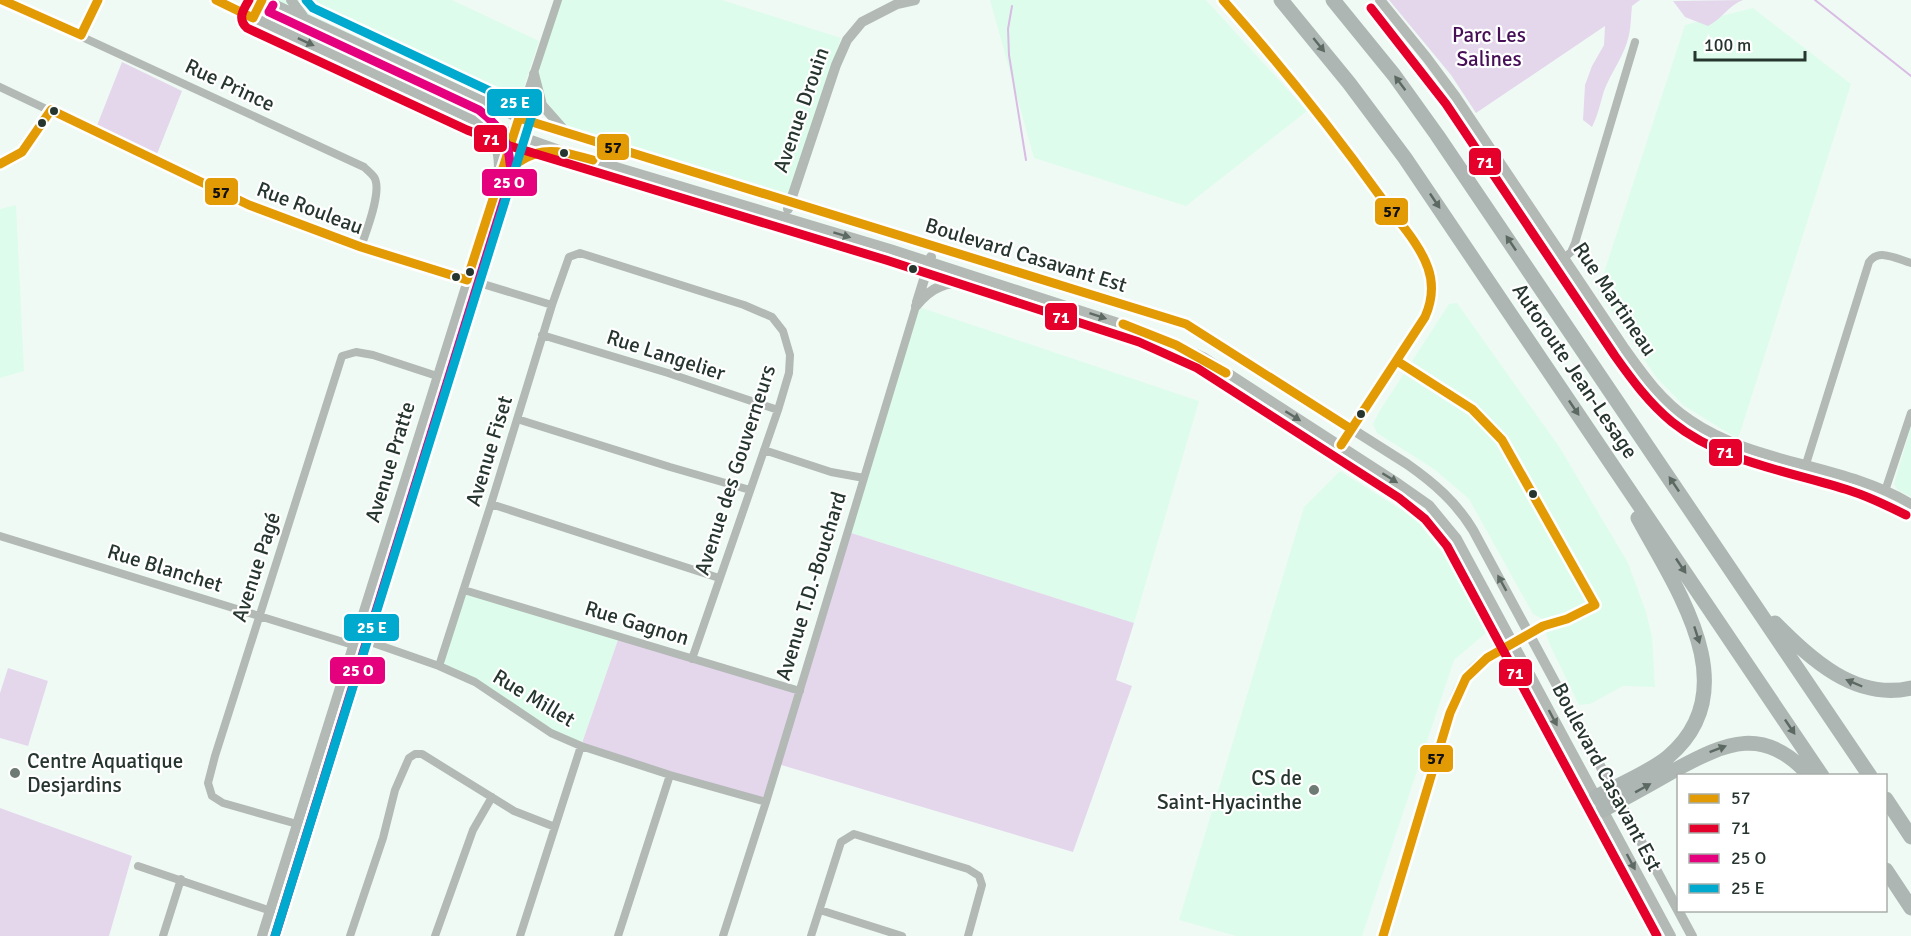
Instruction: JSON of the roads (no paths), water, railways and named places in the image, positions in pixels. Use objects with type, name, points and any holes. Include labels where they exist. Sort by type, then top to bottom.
[{"type":"highway","name":"Autoroute Jean-Lesage","points":[[1281,0],[1354,88],[1405,158],[1821,774]]},
{"type":"highway","name":"Autoroute Jean-Lesage","points":[[1333,0],[1394,75],[1437,135],[1869,774]]},
{"type":"highway","points":[[1601,447],[1689,615],[1699,640],[1705,670],[1703,695],[1690,731],[1678,747],[1659,764],[1616,795]]},
{"type":"highway","points":[[1753,602],[1803,650],[1840,676],[1872,690],[1894,691],[1911,688]]},
{"type":"highway","points":[[1599,804],[1709,752],[1738,743],[1753,742],[1775,748],[1794,759],[1808,774]]},
{"type":"highway","points":[[1887,801],[1911,837]]},
{"type":"highway","points":[[1887,872],[1911,908]]},
{"type":"street","name":"Rue Prince","points":[[2,0],[364,167],[375,178],[377,185],[375,201],[361,247]]},
{"type":"street","points":[[81,35],[98,0]]},
{"type":"street","name":"Boulevard Casavant Est","points":[[216,0],[472,119],[513,135],[890,249],[1143,331],[1203,357],[1412,492],[1439,515],[1462,549],[1671,936]]},
{"type":"street","points":[[254,18],[263,0]]},
{"type":"street","name":"Boulevard Casavant Est","points":[[263,0],[519,118],[1186,324],[1351,429],[1424,477],[1455,505],[1477,538],[1677,908]]},
{"type":"street","points":[[291,0],[305,18]]},
{"type":"street","name":"Avenue Pratte","points":[[262,936],[499,177],[558,0]]},
{"type":"street","name":"Avenue Drouin","points":[[790,202],[836,65],[847,40],[862,22],[897,4],[915,0]]},
{"type":"street","points":[[1222,0],[1314,107],[1419,250],[1431,275],[1432,297],[1425,316],[1340,446]]},
{"type":"street","name":"Rue Martineau","points":[[1380,0],[1451,90],[1641,371],[1669,404],[1696,424],[1720,436],[1885,490],[1911,504]]},
{"type":"street","points":[[1564,258],[1571,252],[1575,243],[1635,42]]},
{"type":"street","points":[[534,74],[543,105],[564,131]]},
{"type":"street","name":"Rue Rouleau","points":[[0,87],[249,205],[361,247],[552,305]]},
{"type":"street","points":[[0,164],[22,152],[51,110]]},
{"type":"street","points":[[472,119],[493,139],[499,160],[499,177]]},
{"type":"street","points":[[499,177],[533,152],[559,150]]},
{"type":"street","points":[[786,218],[790,202]]},
{"type":"street","name":"Avenue T.D.-Bouchard","points":[[723,936],[800,692],[933,247]]},
{"type":"street","name":"Avenue Fiset","points":[[439,666],[552,305],[569,257],[579,252]]},
{"type":"street","name":"Avenue des Gouverneurs","points":[[579,252],[744,305],[772,317],[783,331],[790,355],[789,373],[778,410],[692,659]]},
{"type":"street","points":[[1806,464],[1869,262],[1873,256],[1879,254],[1911,263]]},
{"type":"street","points":[[916,306],[930,291],[945,283],[983,279]]},
{"type":"street","name":"Rue Langelier","points":[[542,335],[668,373],[778,410]]},
{"type":"street","name":"Avenue Pagé","points":[[297,824],[223,803],[212,796],[208,783],[215,756],[342,356],[356,352],[373,355],[437,376]]},
{"type":"street","points":[[1885,490],[1911,413]]},
{"type":"street","points":[[517,419],[750,490]]},
{"type":"street","points":[[764,450],[831,472],[864,478]]},
{"type":"street","points":[[491,504],[719,578]]},
{"type":"street","name":"Rue Blanchet","points":[[0,536],[260,615],[354,641]]},
{"type":"street","name":"Rue Gagnon","points":[[464,590],[800,692]]},
{"type":"street","points":[[1383,936],[1425,791],[1460,688],[1478,664],[1529,634]]},
{"type":"street","name":"Rue Millet","points":[[354,641],[439,666],[475,682],[551,733],[581,746],[670,775],[766,802]]},
{"type":"street","points":[[520,936],[581,746]]},
{"type":"street","points":[[350,936],[383,838],[395,790],[409,758],[415,754],[422,754],[514,811],[555,826]]},
{"type":"street","points":[[618,936],[670,775]]},
{"type":"street","points":[[435,936],[473,830],[492,797]]},
{"type":"street","points":[[811,936],[841,842],[854,834],[968,869],[979,876],[982,885],[968,936]]},
{"type":"street","points":[[138,866],[271,911]]},
{"type":"street","points":[[163,936],[181,879]]},
{"type":"street","points":[[820,910],[902,936]]},
{"type":"street","name":"Boulevard Casavant Est","points":[[1679,912],[1692,936]]},
{"type":"waterway","points":[[1815,0],[1911,76]]},
{"type":"waterway","points":[[1012,6],[1008,29],[1009,55],[1026,160]]},
{"type":"place","name":"Centre Aquatique Desjardins","points":[[15,773]]},
{"type":"place","name":"CS de Saint-Hyacinthe","points":[[1314,790]]},
{"type":"park label","name":"Parc Les Salines","points":[[1489,47]]}]
